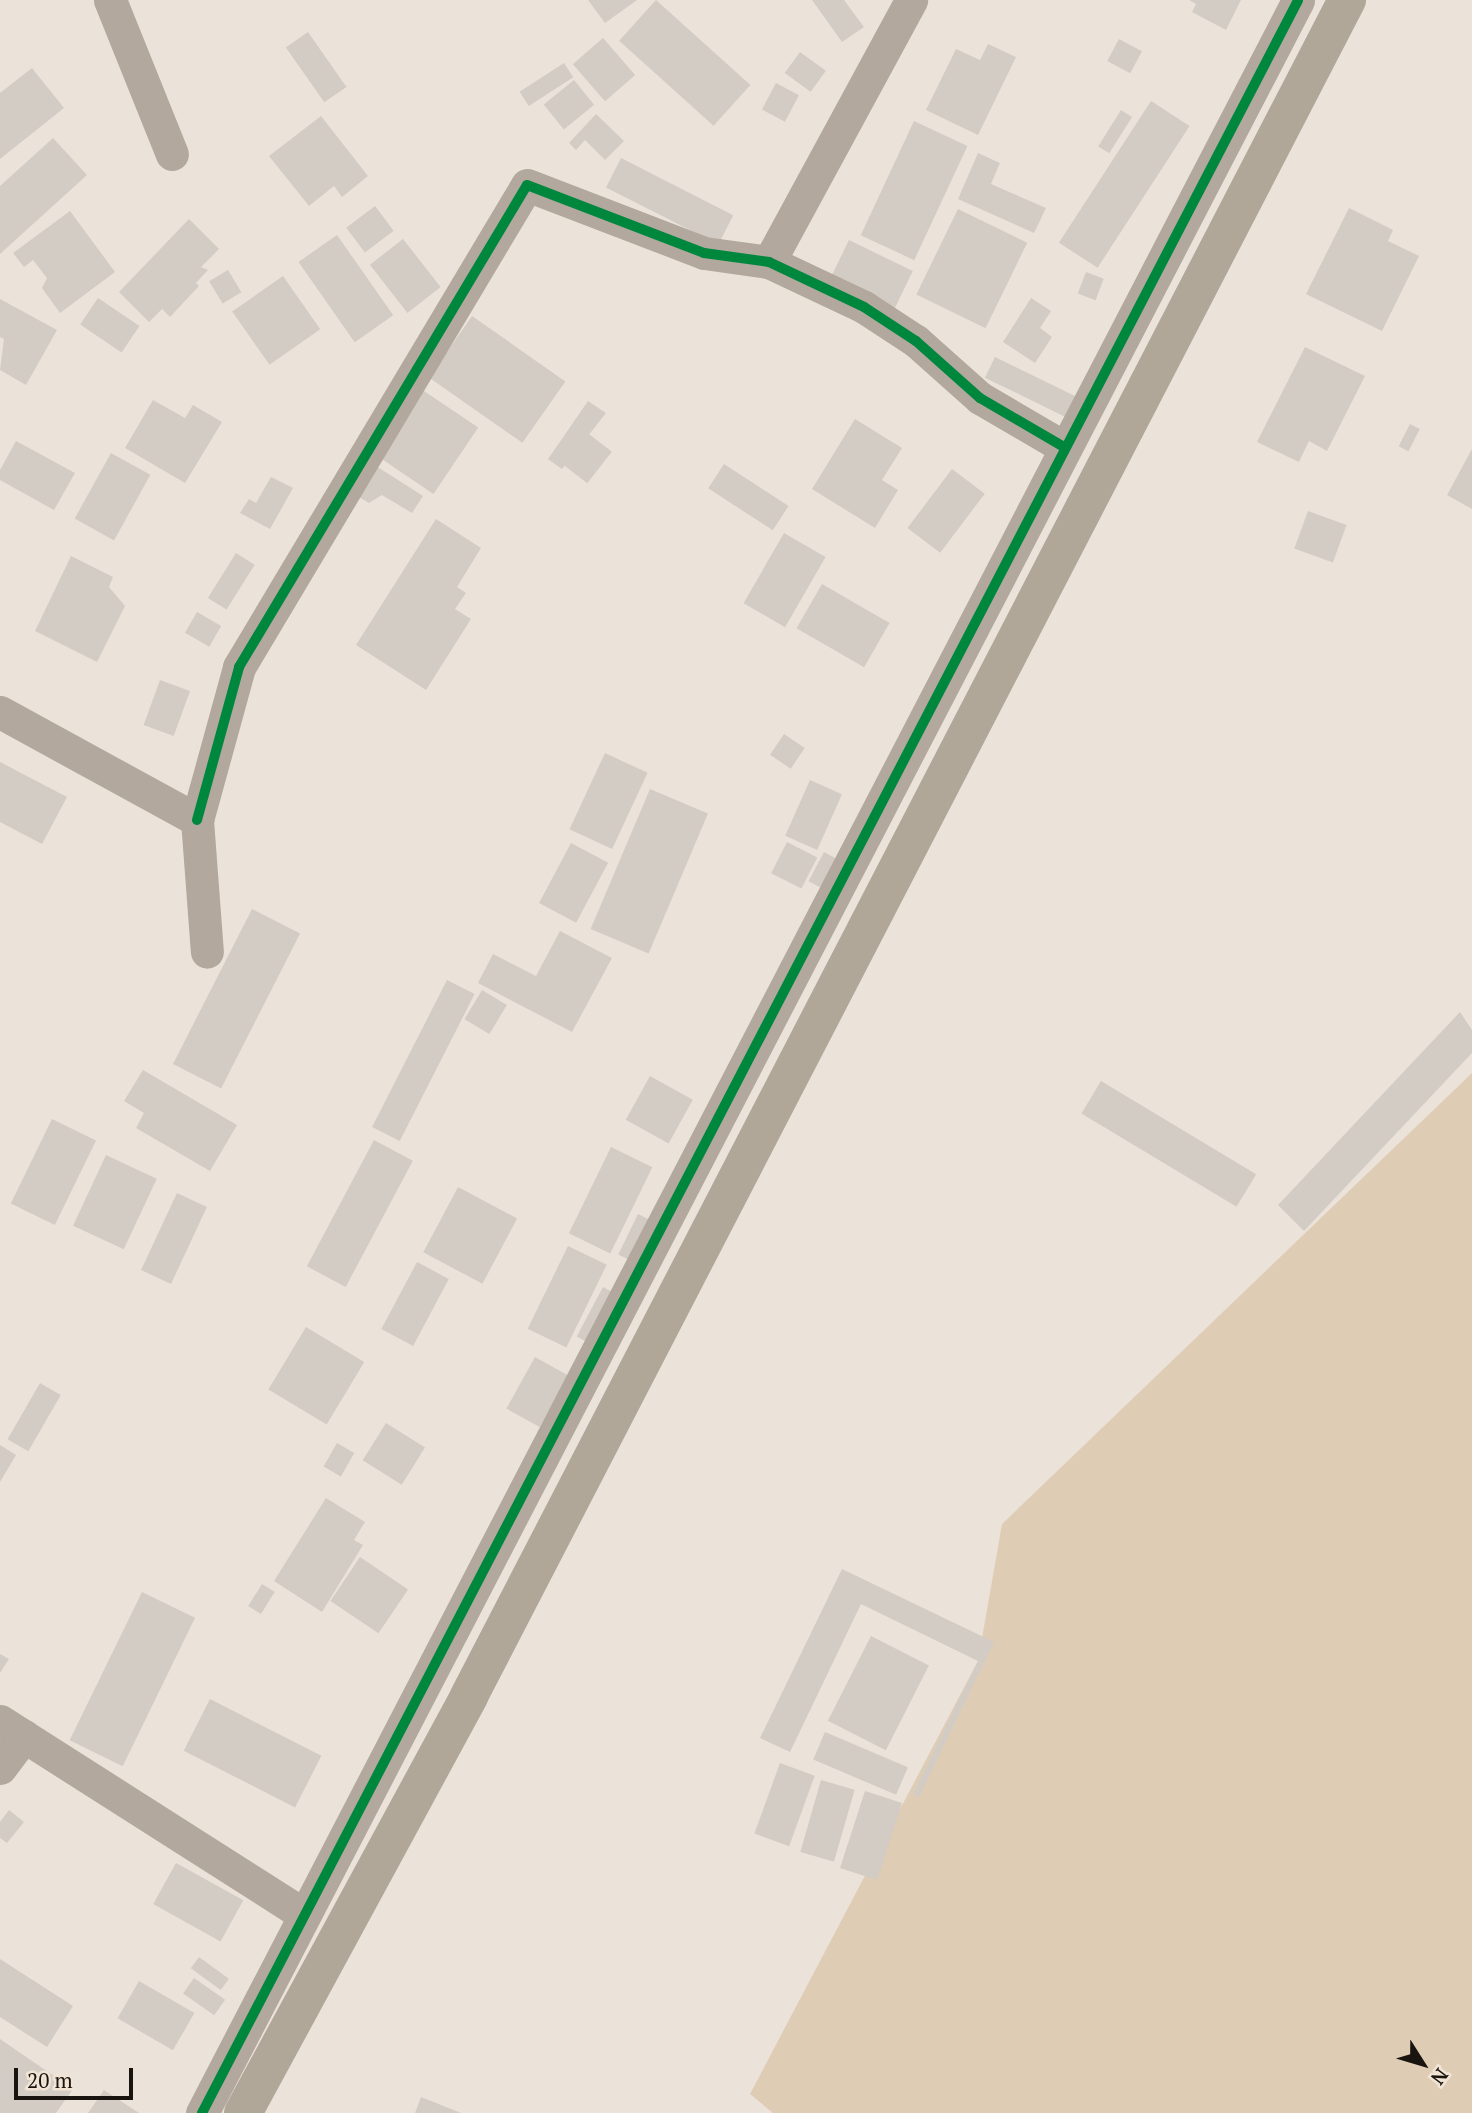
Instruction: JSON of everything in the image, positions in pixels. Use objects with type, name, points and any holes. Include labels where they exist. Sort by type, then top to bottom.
[{"type":"main road","points":[[243,2113],[482,1672],[1347,0]]},
{"type":"street","points":[[110,0],[172,153]]},
{"type":"street","points":[[769,262],[911,0]]},
{"type":"street","points":[[202,2113],[1298,0]]},
{"type":"street","points":[[207,952],[197,820],[239,667],[527,185],[704,253],[769,262],[864,307],[916,341],[981,398],[1064,447]]},
{"type":"street","points":[[0,712],[197,820]]},
{"type":"street","points":[[0,1768],[12,1728],[304,1915]]},
{"type":"shaded area","points":[[1472,1073],[1472,2113],[773,2113],[750,2094],[978,1661],[1002,1524]]},
{"type":"building","points":[[588,0],[637,0],[605,23]]},
{"type":"building","points":[[656,0],[750,85],[714,126],[619,41]]},
{"type":"building","points":[[812,0],[844,0],[864,27],[842,42]]},
{"type":"building","points":[[1189,0],[1241,0],[1226,30],[1192,12],[1196,4]]},
{"type":"building","points":[[308,32],[346,87],[324,102],[286,47]]},
{"type":"building","points":[[603,38],[635,75],[605,101],[573,64]]},
{"type":"building","points":[[1119,39],[1142,51],[1130,73],[1107,61]]},
{"type":"building","points":[[988,44],[1016,57],[978,135],[926,110],[956,49],[980,60]]},
{"type":"building","points":[[800,52],[826,71],[811,92],[785,73]]},
{"type":"building","points":[[564,63],[573,77],[529,106],[520,92]]},
{"type":"building","points":[[32,68],[64,108],[0,159],[0,93]]},
{"type":"building","points":[[574,80],[594,105],[564,129],[544,105]]},
{"type":"building","points":[[776,83],[799,95],[785,122],[762,109]]},
{"type":"building","points":[[1151,101],[1190,126],[1098,268],[1059,243]]},
{"type":"building","points":[[1121,110],[1132,117],[1109,153],[1098,146]]},
{"type":"building","points":[[596,114],[624,141],[605,160],[585,140],[576,150],[569,143]]},
{"type":"building","points":[[321,116],[368,176],[342,197],[334,186],[309,206],[269,156]]},
{"type":"building","points":[[914,121],[967,146],[914,260],[861,235]]},
{"type":"building","points":[[53,138],[87,175],[0,254],[0,186]]},
{"type":"building","points":[[978,153],[1000,163],[991,184],[1046,208],[1034,233],[958,199]]},
{"type":"building","points":[[621,158],[733,215],[718,245],[606,187]]},
{"type":"building","points":[[375,206],[394,231],[365,252],[346,228]]},
{"type":"building","points":[[1349,208],[1393,230],[1388,241],[1419,256],[1382,331],[1306,294]]},
{"type":"building","points":[[958,209],[1027,243],[986,328],[916,294]]},
{"type":"building","points":[[70,211],[115,272],[60,313],[42,288],[47,278],[33,260],[24,267],[13,253]]},
{"type":"building","points":[[189,219],[219,249],[201,267],[208,270],[196,283],[199,286],[170,317],[162,309],[149,322],[119,292]]},
{"type":"building","points":[[337,235],[393,315],[355,342],[298,262]]},
{"type":"building","points":[[403,239],[441,287],[407,313],[370,265]]},
{"type":"building","points":[[849,240],[913,271],[894,311],[830,280]]},
{"type":"building","points":[[228,270],[241,292],[223,304],[209,281]]},
{"type":"building","points":[[1086,272],[1104,279],[1095,300],[1078,293]]},
{"type":"building","points":[[283,276],[320,329],[269,365],[232,312]]},
{"type":"building","points":[[98,298],[139,326],[122,352],[80,325]]},
{"type":"building","points":[[1031,298],[1051,311],[1040,328],[1052,337],[1035,363],[1003,342]]},
{"type":"building","points":[[0,299],[57,330],[26,385],[0,370],[4,339],[0,337]]},
{"type":"building","points":[[472,316],[565,381],[522,443],[429,377]]},
{"type":"building","points":[[1305,347],[1365,376],[1327,451],[1309,441],[1299,462],[1257,442]]},
{"type":"building","points":[[995,357],[1087,402],[1077,422],[985,378]]},
{"type":"building","points":[[421,389],[478,428],[433,494],[376,455]]},
{"type":"building","points":[[153,400],[185,418],[193,405],[222,422],[185,483],[125,448]]},
{"type":"building","points":[[588,401],[606,413],[562,469],[548,459]]},
{"type":"building","points":[[855,419],[902,448],[882,480],[898,490],[875,528],[812,489]]},
{"type":"building","points":[[1410,424],[1420,429],[1408,451],[1399,446]]},
{"type":"building","points":[[589,434],[612,452],[587,483],[564,466]]},
{"type":"building","points":[[16,441],[75,473],[54,510],[0,480],[0,470]]},
{"type":"building","points":[[1472,449],[1472,509],[1447,495]]},
{"type":"building","points":[[111,453],[150,475],[114,540],[75,519]]},
{"type":"building","points":[[373,464],[423,496],[412,513],[382,495],[369,503],[354,494]]},
{"type":"building","points":[[724,464],[789,506],[773,530],[708,488]]},
{"type":"building","points":[[952,469],[985,494],[940,553],[907,528]]},
{"type":"building","points":[[271,477],[293,488],[270,529],[240,513],[249,499],[256,503]]},
{"type":"building","points":[[1308,511],[1347,525],[1333,563],[1294,549]]},
{"type":"building","points":[[436,519],[481,548],[457,587],[466,593],[455,609],[471,619],[426,690],[356,645]]},
{"type":"building","points":[[784,533],[826,557],[785,627],[744,603]]},
{"type":"building","points":[[236,553],[255,565],[227,610],[208,598]]},
{"type":"building","points":[[71,556],[113,577],[109,587],[125,606],[97,662],[35,631]]},
{"type":"building","points":[[822,584],[890,623],[864,667],[796,628]]},
{"type":"building","points":[[197,612],[221,626],[209,647],[185,633]]},
{"type":"building","points":[[160,680],[190,691],[174,736],[144,725]]},
{"type":"building","points":[[784,734],[805,748],[791,769],[770,755]]},
{"type":"building","points":[[605,753],[648,773],[612,849],[570,829]]},
{"type":"building","points":[[0,762],[67,797],[42,844],[0,822]]},
{"type":"building","points":[[810,780],[842,794],[817,850],[785,836]]},
{"type":"building","points":[[650,789],[708,814],[649,954],[591,929]]},
{"type":"building","points":[[787,842],[817,857],[801,889],[771,873]]},
{"type":"building","points":[[571,843],[608,863],[576,923],[539,903]]},
{"type":"building","points":[[824,852],[841,861],[825,890],[809,881]]},
{"type":"building","points":[[252,909],[300,934],[221,1089],[173,1064]]},
{"type":"building","points":[[560,931],[612,958],[572,1032],[478,983],[493,954],[536,976]]},
{"type":"building","points":[[447,980],[475,994],[400,1141],[372,1127]]},
{"type":"building","points":[[482,990],[507,1005],[489,1034],[464,1019]]},
{"type":"building","points":[[1460,1012],[1472,1030],[1472,1053],[1304,1231],[1278,1205]]},
{"type":"building","points":[[143,1070],[237,1125],[210,1171],[136,1128],[144,1113],[124,1101]]},
{"type":"building","points":[[650,1076],[693,1100],[669,1143],[626,1120]]},
{"type":"building","points":[[1101,1081],[1256,1174],[1237,1207],[1081,1114]]},
{"type":"building","points":[[52,1119],[96,1140],[55,1225],[11,1203]]},
{"type":"building","points":[[374,1140],[413,1161],[346,1287],[307,1266]]},
{"type":"building","points":[[611,1147],[652,1167],[610,1253],[569,1233]]},
{"type":"building","points":[[106,1155],[157,1179],[124,1249],[73,1226]]},
{"type":"building","points":[[458,1187],[517,1218],[482,1284],[423,1252]]},
{"type":"building","points":[[177,1193],[207,1207],[171,1284],[141,1270]]},
{"type":"building","points":[[638,1214],[660,1225],[641,1265],[618,1254]]},
{"type":"building","points":[[568,1246],[607,1265],[566,1348],[528,1329]]},
{"type":"building","points":[[417,1262],[449,1279],[413,1346],[381,1329]]},
{"type":"building","points":[[603,1287],[624,1298],[598,1348],[577,1336]]},
{"type":"building","points":[[306,1327],[364,1362],[327,1425],[268,1390]]},
{"type":"building","points":[[535,1357],[568,1375],[540,1427],[506,1409]]},
{"type":"building","points":[[40,1383],[61,1395],[28,1451],[8,1439]]},
{"type":"building","points":[[386,1423],[425,1447],[402,1485],[363,1460]]},
{"type":"building","points":[[337,1443],[354,1453],[341,1476],[324,1466]]},
{"type":"building","points":[[0,1445],[16,1455],[0,1482]]},
{"type":"building","points":[[326,1498],[365,1522],[354,1540],[363,1545],[322,1612],[274,1581]]},
{"type":"building","points":[[360,1557],[408,1589],[378,1633],[330,1601]]},
{"type":"building","points":[[842,1569],[994,1642],[919,1797],[913,1794],[978,1661],[861,1604],[790,1752],[760,1738]]},
{"type":"building","points":[[262,1584],[275,1592],[261,1614],[248,1606]]},
{"type":"building","points":[[142,1592],[195,1618],[123,1766],[70,1740]]},
{"type":"building","points":[[871,1636],[929,1666],[886,1750],[828,1721]]},
{"type":"building","points":[[0,1654],[9,1659],[0,1673]]},
{"type":"building","points":[[210,1699],[321,1756],[295,1807],[184,1751]]},
{"type":"building","points":[[825,1732],[908,1767],[896,1795],[813,1760]]},
{"type":"building","points":[[780,1763],[815,1776],[789,1846],[754,1833]]},
{"type":"building","points":[[821,1780],[855,1790],[834,1862],[800,1852]]},
{"type":"building","points":[[865,1791],[902,1803],[877,1880],[840,1868]]},
{"type":"building","points":[[9,1810],[24,1822],[7,1843],[0,1838],[0,1822]]},
{"type":"building","points":[[176,1863],[243,1900],[221,1941],[153,1904]]},
{"type":"building","points":[[199,1957],[229,1979],[221,1990],[191,1968]]},
{"type":"building","points":[[0,1959],[73,2006],[47,2047],[0,2017]]},
{"type":"building","points":[[194,1978],[225,2000],[214,2015],[183,1994]]},
{"type":"building","points":[[139,1981],[194,2013],[173,2050],[118,2018]]},
{"type":"building","points":[[0,2039],[73,2089],[56,2113],[0,2113]]},
{"type":"building","points":[[104,2090],[139,2113],[88,2113]]},
{"type":"building","points":[[421,2097],[461,2113],[415,2113]]},
{"type":"cycle path","points":[[202,2113],[1298,0]]},
{"type":"cycle path","points":[[197,820],[239,667],[527,185],[704,253],[769,262],[864,307],[916,341],[980,398],[1064,447]]}]
